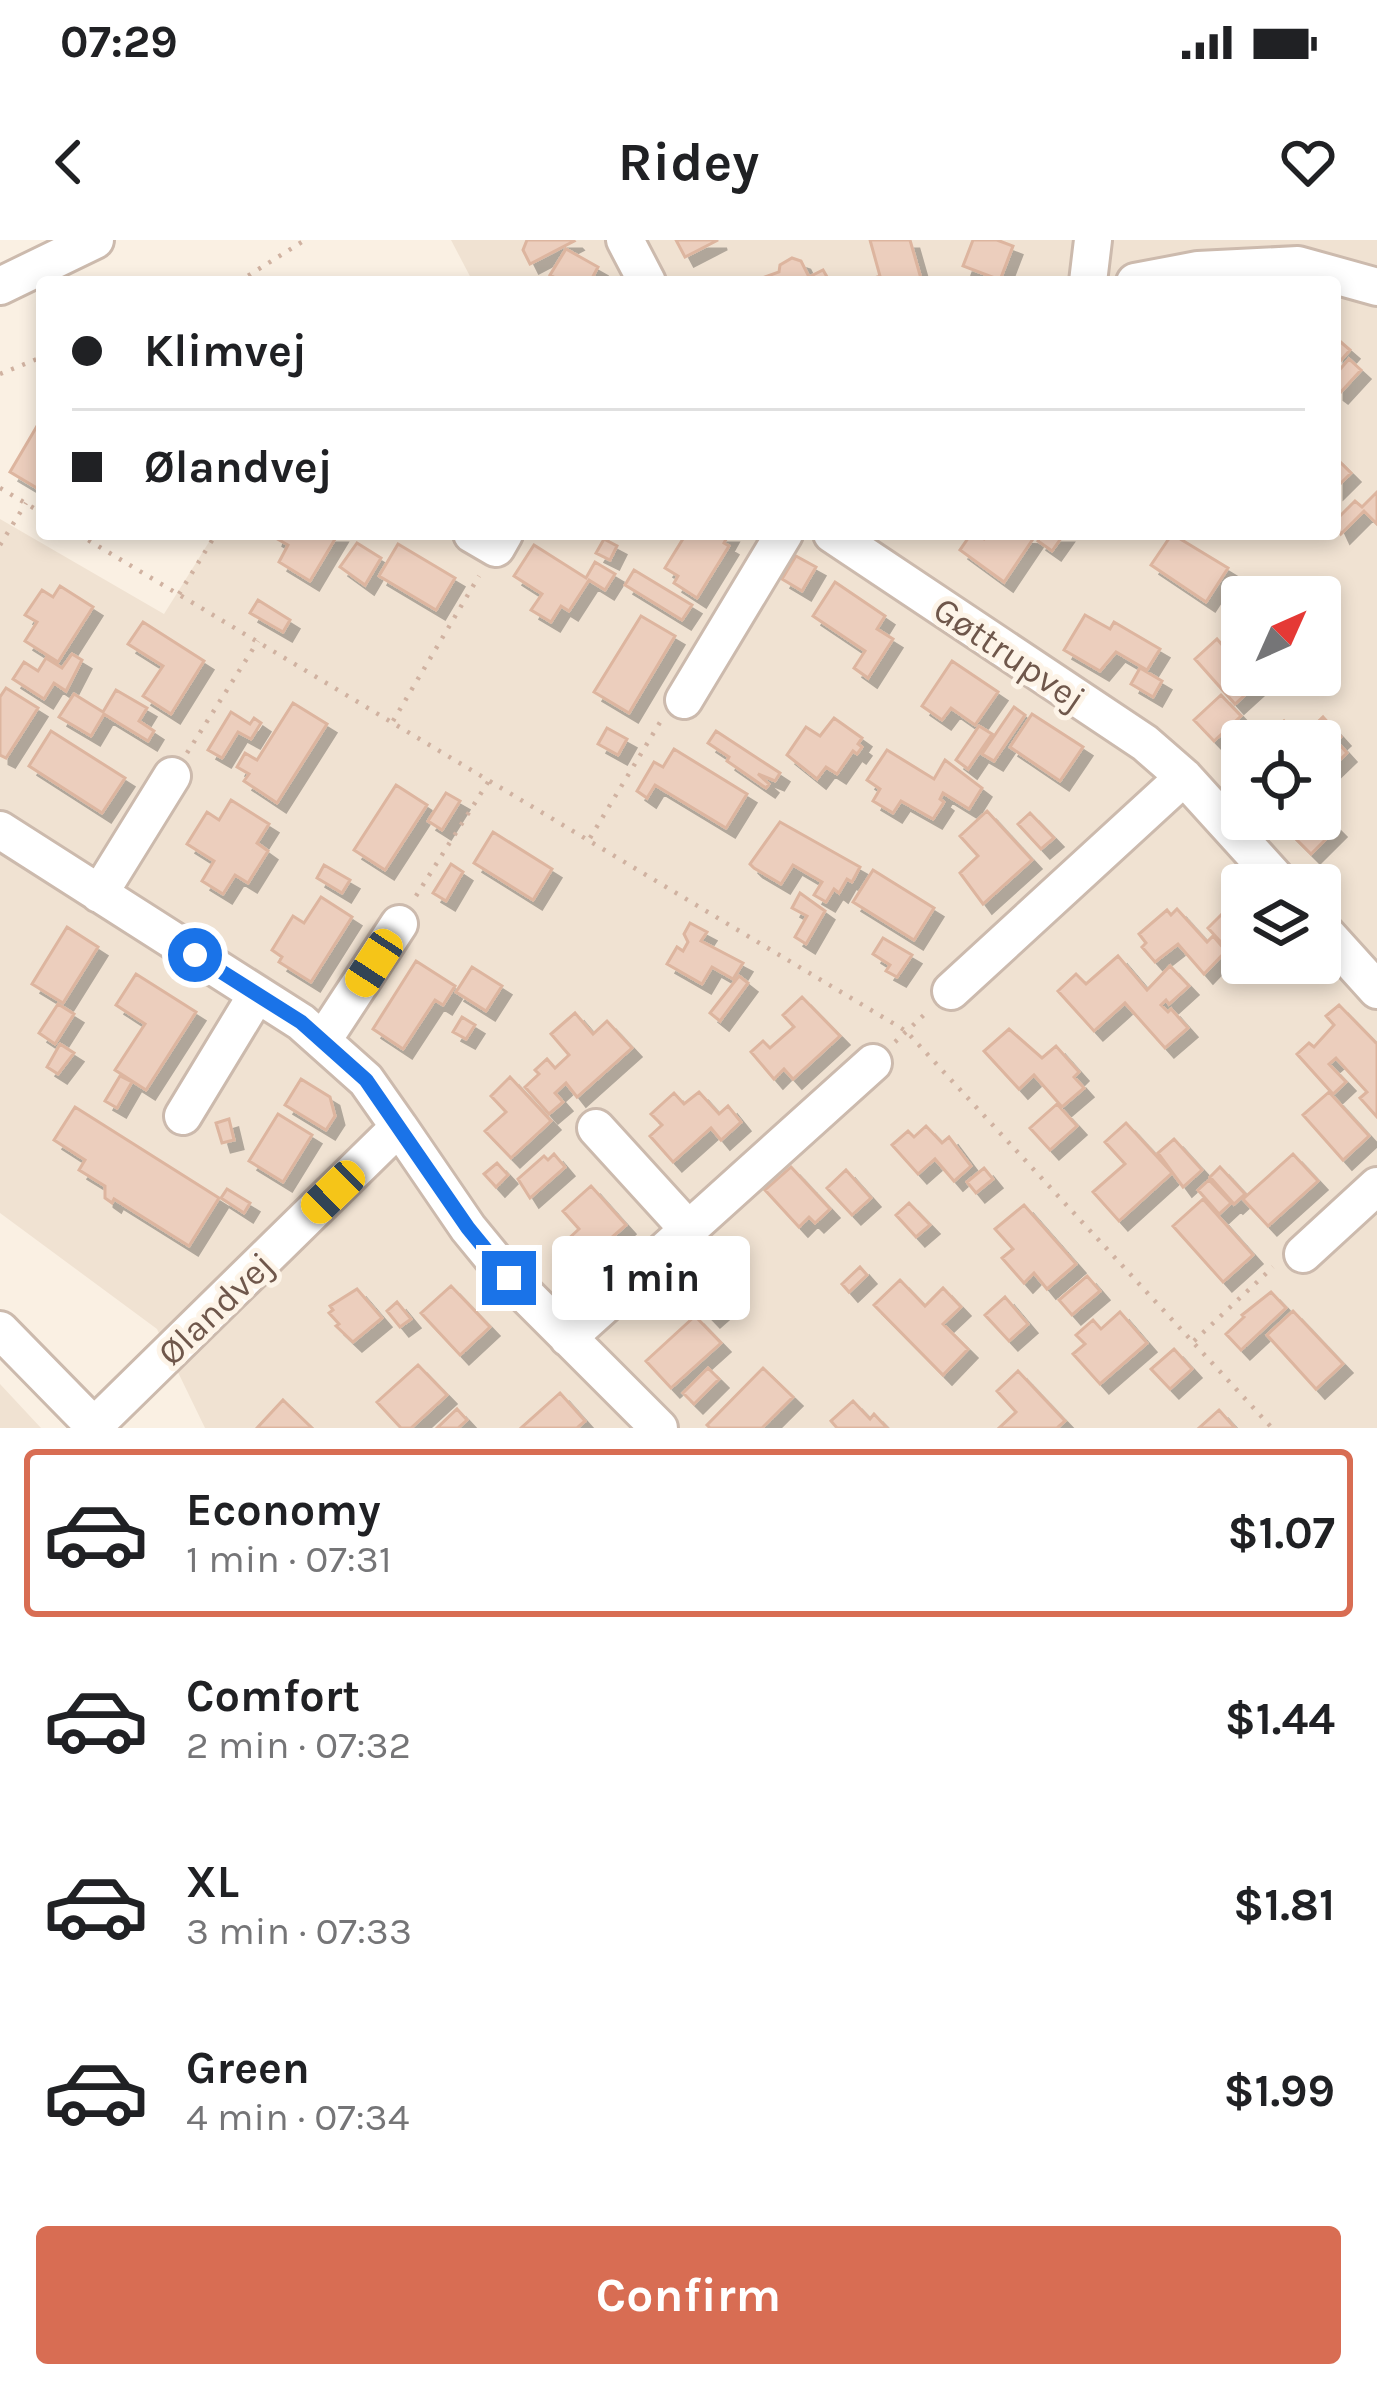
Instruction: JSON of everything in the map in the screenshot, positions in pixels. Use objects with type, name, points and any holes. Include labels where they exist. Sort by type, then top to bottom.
[{"type":"street","points":[[0,286],[94,240]]},
{"type":"street","points":[[626,240],[644,276]]},
{"type":"street","points":[[1089,276],[1093,240]]},
{"type":"street","points":[[1166,276],[1298,265],[1338,276]]},
{"type":"street","points":[[1341,277],[1377,287]]},
{"type":"street","points":[[684,700],[780,540]]},
{"type":"street","name":"Gøttrupvej","points":[[841,540],[1144,743],[1184,777],[1263,864]]},
{"type":"street","points":[[100,895],[172,776]]},
{"type":"street","points":[[951,992],[1184,777]]},
{"type":"street","points":[[0,830],[323,1040],[366,1080],[468,1228],[568,1338],[659,1428]]},
{"type":"street","points":[[323,1040],[399,924]]},
{"type":"street","points":[[1341,950],[1377,990]]},
{"type":"street","points":[[183,1116],[257,994]]},
{"type":"street","points":[[568,1338],[873,1063]]},
{"type":"street","name":"Ølandvej","points":[[95,1427],[399,1127]]},
{"type":"street","points":[[596,1128],[689,1230]]},
{"type":"street","points":[[1304,1254],[1377,1186]]},
{"type":"street","points":[[0,1330],[95,1427]]},
{"type":"path","points":[[248,276],[305,240]]},
{"type":"path","points":[[0,374],[36,359]]},
{"type":"path","points":[[0,488],[36,509]]},
{"type":"path","points":[[0,545],[26,503]]},
{"type":"path","points":[[88,540],[906,1031],[1272,1428]]},
{"type":"path","points":[[179,594],[212,540]]},
{"type":"path","points":[[393,721],[489,540]]},
{"type":"path","points":[[172,776],[258,641]]},
{"type":"path","points":[[590,838],[667,711],[684,700]]},
{"type":"path","points":[[399,924],[490,779]]},
{"type":"path","points":[[873,1063],[951,992]]},
{"type":"path","points":[[1194,1341],[1288,1254],[1304,1254]]},
{"type":"shaded area","points":[[451,240],[1377,240],[1377,1428],[205,1428],[157,1329],[0,1213],[0,519],[164,614],[210,540],[1341,540],[1341,276],[470,276]]},
{"type":"shaded area","points":[[0,1384],[41,1428],[0,1428]]},
{"type":"building","points":[[527,240],[574,241],[530,264],[523,250]]},
{"type":"building","points":[[676,240],[718,240],[685,257]]},
{"type":"building","points":[[870,240],[910,240],[920,276],[880,276]]},
{"type":"building","points":[[973,240],[1013,246],[1002,276],[963,266]]},
{"type":"building","points":[[566,249],[598,267],[593,276],[550,275]]},
{"type":"building","points":[[792,258],[801,261],[808,276],[768,276],[779,272],[780,265]]},
{"type":"building","points":[[1349,359],[1361,370],[1341,392],[1341,368]]},
{"type":"building","points":[[36,428],[36,487],[10,472]]},
{"type":"building","points":[[1341,463],[1351,473],[1341,483]]},
{"type":"building","points":[[1377,492],[1377,524],[1364,511],[1341,534],[1341,515],[1355,501],[1362,507]]},
{"type":"building","points":[[279,540],[334,540],[310,581],[279,562],[288,545]]},
{"type":"building","points":[[603,540],[617,546],[610,560],[596,553]]},
{"type":"building","points":[[682,540],[726,540],[729,546],[697,598],[674,583],[678,576],[665,568]]},
{"type":"building","points":[[967,540],[1032,540],[1004,582],[960,550]]},
{"type":"building","points":[[1039,540],[1060,540],[1052,551]]},
{"type":"building","points":[[1168,540],[1182,540],[1228,568],[1206,602],[1151,565]]},
{"type":"building","points":[[357,543],[381,558],[365,585],[340,567]]},
{"type":"building","points":[[398,544],[455,578],[436,610],[379,576]]},
{"type":"building","points":[[534,545],[586,578],[595,562],[615,574],[605,590],[589,580],[569,611],[561,606],[551,622],[531,610],[542,594],[514,576]]},
{"type":"building","points":[[796,556],[816,567],[802,591],[782,579]]},
{"type":"building","points":[[634,570],[692,605],[682,620],[625,585]]},
{"type":"building","points":[[835,582],[885,616],[877,629],[893,639],[868,678],[854,668],[865,651],[813,616]]},
{"type":"building","points":[[60,586],[93,607],[58,662],[25,641],[37,622],[25,615],[42,590],[53,597]]},
{"type":"building","points":[[258,600],[290,620],[283,632],[250,613]]},
{"type":"building","points":[[1085,615],[1110,629],[1114,622],[1160,649],[1147,670],[1116,652],[1100,671],[1064,650]]},
{"type":"building","points":[[641,616],[675,636],[629,713],[594,692]]},
{"type":"building","points":[[143,622],[204,661],[171,714],[143,696],[163,666],[128,644]]},
{"type":"building","points":[[1217,639],[1221,644],[1221,688],[1195,659]]},
{"type":"building","points":[[72,654],[82,660],[66,691],[54,683],[44,699],[13,679],[24,662],[38,671],[46,658],[62,668]]},
{"type":"building","points":[[952,661],[998,692],[975,725],[951,708],[942,720],[922,706]]},
{"type":"building","points":[[1140,668],[1162,681],[1153,697],[1131,684]]},
{"type":"building","points":[[6,688],[38,708],[6,758],[0,755],[0,697]]},
{"type":"building","points":[[116,690],[147,708],[139,721],[154,731],[148,741],[104,714],[91,736],[59,717],[74,694],[103,712]]},
{"type":"building","points":[[1221,695],[1241,716],[1221,720],[1221,735],[1214,741],[1194,720]]},
{"type":"building","points":[[293,703],[327,724],[277,803],[244,781],[249,774],[237,767],[245,753],[257,760]]},
{"type":"building","points":[[1014,707],[1025,715],[994,761],[982,754]]},
{"type":"building","points":[[231,712],[250,724],[254,718],[261,723],[251,739],[238,732],[222,758],[208,750]]},
{"type":"building","points":[[1032,714],[1083,747],[1060,781],[1010,747]]},
{"type":"building","points":[[834,718],[862,738],[858,744],[862,747],[857,754],[853,751],[837,774],[826,767],[817,779],[787,755],[806,727],[820,736]]},
{"type":"building","points":[[979,726],[992,734],[968,769],[956,760]]},
{"type":"building","points":[[607,728],[627,739],[618,755],[598,744]]},
{"type":"building","points":[[51,731],[125,778],[102,813],[29,766]]},
{"type":"building","points":[[716,731],[780,773],[775,781],[758,774],[769,784],[766,788],[727,761],[729,757],[708,743]]},
{"type":"building","points":[[674,749],[747,794],[726,828],[655,785],[647,798],[637,791],[654,762],[663,767]]},
{"type":"building","points":[[887,750],[934,779],[945,760],[982,788],[969,809],[943,793],[940,799],[944,802],[933,819],[901,801],[893,813],[873,801],[880,789],[867,780]]},
{"type":"building","points":[[396,785],[427,805],[385,870],[354,850]]},
{"type":"building","points":[[446,793],[460,801],[442,830],[428,821]]},
{"type":"building","points":[[231,800],[269,824],[257,843],[268,851],[248,883],[235,875],[223,894],[202,881],[214,861],[187,844],[207,812],[219,820]]},
{"type":"building","points":[[987,811],[1032,860],[983,904],[960,873],[978,856],[960,836]]},
{"type":"building","points":[[1030,813],[1054,838],[1041,849],[1018,824]]},
{"type":"building","points":[[780,822],[860,867],[852,882],[847,879],[839,893],[834,889],[826,902],[814,895],[822,882],[793,865],[781,884],[754,868],[750,864]]},
{"type":"building","points":[[493,832],[552,869],[533,900],[474,863]]},
{"type":"building","points":[[1297,840],[1325,840],[1311,854]]},
{"type":"building","points":[[451,864],[463,872],[446,901],[433,893]]},
{"type":"building","points":[[324,865],[350,880],[342,893],[317,878]]},
{"type":"building","points":[[873,870],[934,908],[914,940],[853,902]]},
{"type":"building","points":[[800,893],[825,911],[806,944],[795,937],[807,916],[792,908]]},
{"type":"building","points":[[321,897],[352,917],[311,982],[279,962],[282,957],[272,950],[293,916],[304,923]]},
{"type":"building","points":[[1177,909],[1207,942],[1213,936],[1221,945],[1221,956],[1204,974],[1178,944],[1155,962],[1142,947],[1146,943],[1139,934],[1167,910],[1171,915]]},
{"type":"building","points":[[1221,915],[1221,942],[1208,928]]},
{"type":"building","points":[[690,923],[707,932],[701,941],[743,963],[733,979],[712,967],[702,984],[667,964],[677,947],[683,951]]},
{"type":"building","points":[[67,927],[98,947],[63,1003],[32,984]]},
{"type":"building","points":[[883,938],[912,955],[897,977],[886,971],[890,965],[873,954]]},
{"type":"building","points":[[1118,956],[1147,990],[1170,966],[1189,986],[1169,1004],[1166,1000],[1161,1005],[1188,1028],[1165,1048],[1125,1003],[1094,1031],[1058,991],[1076,974],[1086,984]]},
{"type":"building","points":[[416,961],[455,986],[443,1005],[435,1000],[403,1049],[373,1029]]},
{"type":"building","points":[[472,967],[502,986],[486,1011],[456,992]]},
{"type":"building","points":[[136,974],[196,1012],[146,1090],[115,1070],[145,1024],[116,1005]]},
{"type":"building","points":[[739,976],[748,983],[720,1021],[710,1013]]},
{"type":"building","points":[[802,997],[840,1036],[793,1079],[784,1069],[774,1079],[751,1052],[763,1041],[770,1048],[794,1027],[783,1015]]},
{"type":"building","points":[[58,1004],[74,1014],[55,1044],[39,1033]]},
{"type":"building","points":[[1339,1005],[1377,1044],[1377,1117],[1360,1098],[1367,1092],[1336,1058],[1329,1064],[1346,1082],[1333,1094],[1297,1054],[1309,1043],[1314,1047],[1334,1025],[1326,1016]]},
{"type":"building","points":[[575,1013],[593,1034],[607,1021],[632,1048],[577,1097],[566,1083],[555,1093],[563,1102],[549,1114],[525,1087],[547,1059],[555,1068],[569,1055],[551,1034]]},
{"type":"building","points":[[462,1017],[475,1025],[466,1039],[453,1032]]},
{"type":"building","points":[[1009,1029],[1042,1058],[1056,1046],[1079,1072],[1074,1077],[1084,1088],[1062,1107],[1034,1075],[1019,1089],[984,1051]]},
{"type":"building","points":[[60,1044],[74,1053],[58,1074],[47,1067]]},
{"type":"building","points":[[120,1076],[132,1082],[117,1108],[105,1101]]},
{"type":"building","points":[[510,1077],[551,1121],[511,1158],[485,1131],[506,1112],[491,1096]]},
{"type":"building","points":[[301,1079],[330,1097],[335,1116],[326,1130],[285,1105]]},
{"type":"building","points":[[699,1092],[719,1114],[728,1106],[741,1122],[721,1140],[711,1128],[673,1162],[650,1136],[662,1125],[651,1114],[674,1093],[684,1104]]},
{"type":"building","points":[[1329,1092],[1369,1136],[1343,1160],[1303,1115]]},
{"type":"building","points":[[1057,1104],[1077,1126],[1050,1150],[1030,1128]]},
{"type":"building","points":[[75,1107],[219,1198],[189,1246],[105,1198],[105,1186],[79,1170],[85,1160],[54,1140]]},
{"type":"building","points":[[278,1114],[312,1135],[283,1182],[249,1161]]},
{"type":"building","points":[[229,1119],[234,1140],[222,1143],[216,1123]]},
{"type":"building","points":[[1126,1123],[1172,1173],[1119,1221],[1093,1192],[1125,1164],[1105,1142]]},
{"type":"building","points":[[926,1126],[942,1143],[949,1137],[971,1166],[954,1181],[935,1159],[918,1174],[892,1145],[908,1131],[914,1137]]},
{"type":"building","points":[[1174,1139],[1202,1170],[1183,1187],[1158,1153]]},
{"type":"building","points":[[554,1154],[565,1167],[530,1198],[518,1179],[544,1156],[548,1160]]},
{"type":"building","points":[[1293,1154],[1318,1181],[1268,1226],[1243,1199]]},
{"type":"building","points":[[497,1163],[508,1175],[496,1187],[484,1174]]},
{"type":"building","points":[[791,1167],[830,1209],[815,1223],[809,1217],[799,1227],[765,1190]]},
{"type":"building","points":[[1220,1167],[1245,1194],[1234,1204],[1210,1177]]},
{"type":"building","points":[[984,1168],[993,1179],[976,1193],[967,1182]]},
{"type":"building","points":[[846,1170],[871,1198],[852,1215],[827,1188]]},
{"type":"building","points":[[1209,1180],[1231,1203],[1219,1214],[1198,1190]]},
{"type":"building","points":[[591,1186],[626,1225],[585,1261],[566,1241],[579,1229],[563,1211]]},
{"type":"building","points":[[227,1189],[250,1203],[244,1213],[221,1198]]},
{"type":"building","points":[[1203,1199],[1253,1255],[1223,1282],[1173,1226]]},
{"type":"building","points":[[909,1203],[930,1225],[916,1237],[896,1215]]},
{"type":"building","points":[[1024,1205],[1076,1264],[1047,1289],[1034,1273],[1024,1283],[1002,1258],[1013,1249],[995,1229]]},
{"type":"building","points":[[860,1267],[867,1275],[849,1292],[842,1284]]},
{"type":"building","points":[[1087,1276],[1100,1291],[1072,1315],[1059,1300]]},
{"type":"building","points":[[900,1280],[925,1306],[943,1288],[961,1307],[943,1324],[968,1349],[943,1375],[874,1305]]},
{"type":"building","points":[[707,1282],[727,1304],[711,1318],[691,1297]]},
{"type":"building","points":[[451,1286],[490,1327],[460,1355],[421,1313]]},
{"type":"building","points":[[357,1289],[382,1318],[353,1342],[329,1313],[330,1306]]},
{"type":"building","points":[[1271,1292],[1286,1308],[1241,1350],[1226,1334]]},
{"type":"building","points":[[1005,1297],[1028,1324],[1009,1341],[985,1315]]},
{"type":"building","points":[[397,1302],[411,1319],[400,1327],[387,1311]]},
{"type":"building","points":[[1293,1311],[1343,1364],[1316,1389],[1267,1335]]},
{"type":"building","points":[[1120,1312],[1147,1343],[1100,1384],[1073,1354],[1085,1344],[1076,1335],[1093,1320],[1101,1329]]},
{"type":"building","points":[[695,1316],[721,1343],[671,1388],[646,1361]]},
{"type":"building","points":[[1174,1349],[1192,1369],[1170,1389],[1151,1369]]},
{"type":"building","points":[[418,1365],[447,1395],[411,1428],[401,1428],[377,1402]]},
{"type":"building","points":[[708,1368],[719,1379],[694,1404],[683,1393]]},
{"type":"building","points":[[763,1368],[793,1397],[762,1428],[710,1428],[707,1425]]},
{"type":"building","points":[[1018,1371],[1065,1421],[1057,1428],[999,1428],[1016,1412],[997,1391]]},
{"type":"building","points":[[560,1393],[585,1421],[577,1428],[521,1428]]},
{"type":"building","points":[[283,1400],[312,1428],[257,1428]]},
{"type":"building","points":[[853,1401],[887,1428],[837,1428],[831,1421]]},
{"type":"building","points":[[457,1409],[467,1420],[458,1428],[437,1428]]},
{"type":"building","points":[[1219,1410],[1235,1428],[1199,1428]]},
{"type":"route","points":[[195,955],[301,1022],[366,1080],[468,1228],[509,1278]]}]
